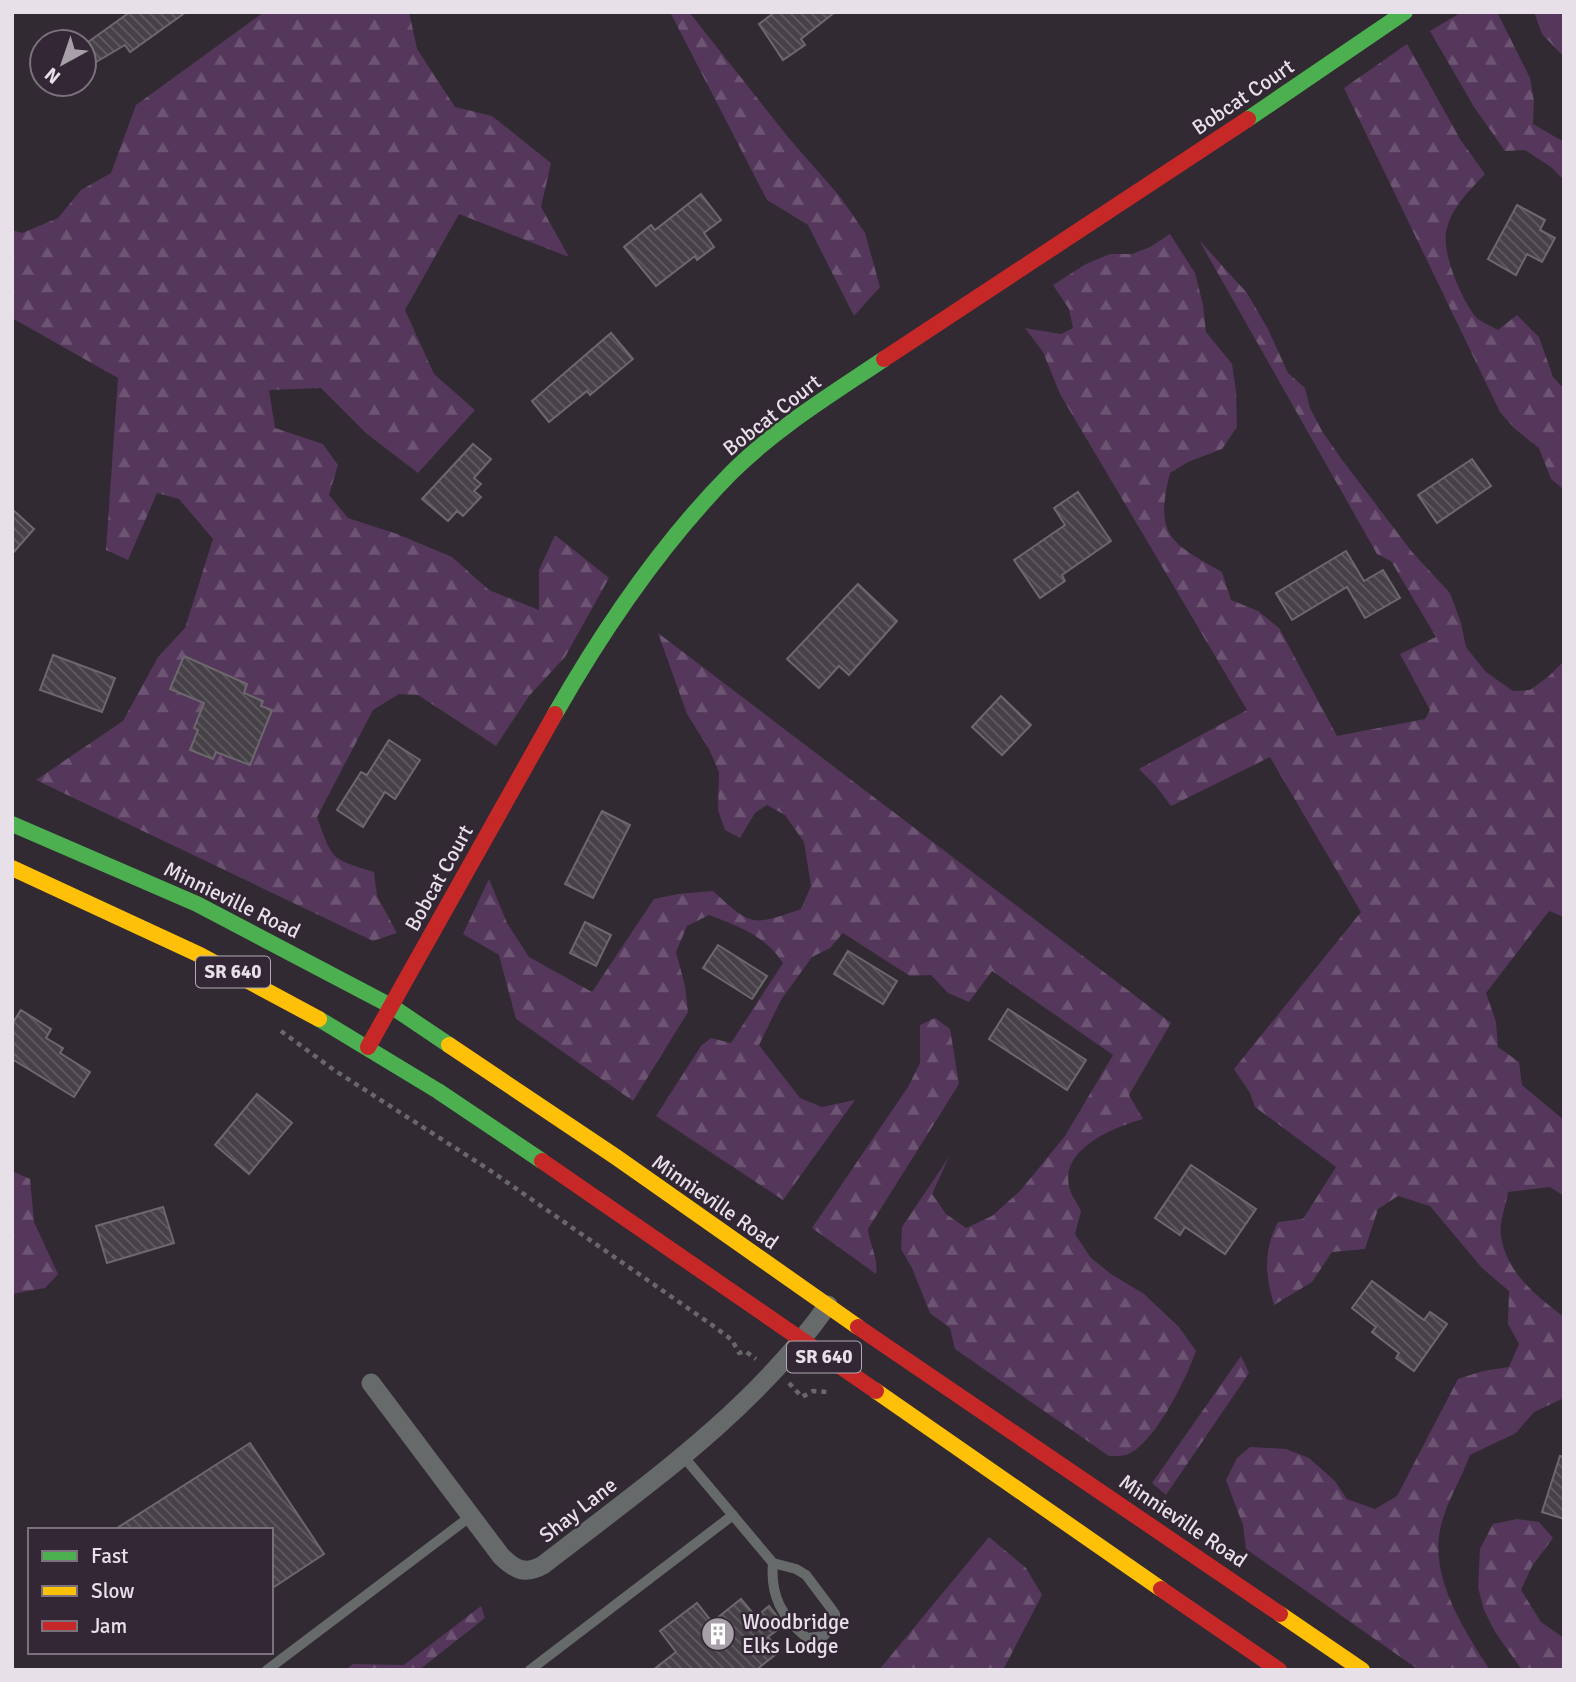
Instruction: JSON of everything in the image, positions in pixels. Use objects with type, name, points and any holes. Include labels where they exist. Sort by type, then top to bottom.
[{"type":"main road","name":"Bobcat Court","points":[[368,1047],[581,671],[660,553],[731,473],[772,437],[814,406],[1306,81],[1405,12]]},
{"type":"main road","name":"Minnieville Road","points":[[12,824],[197,904],[391,1006],[605,1149],[775,1270],[1362,1670]]},
{"type":"main road","name":"SR 640","points":[[12,868],[80,897],[244,976],[368,1047],[496,1129],[1279,1670]]},
{"type":"street","name":"Shay Lane","points":[[371,1383],[501,1556],[520,1571],[533,1571],[722,1423],[802,1342],[828,1305]]},
{"type":"lane","points":[[683,1456],[773,1563],[796,1569],[806,1575],[835,1614],[835,1622],[824,1636],[807,1638],[798,1631],[772,1590],[773,1563]]},
{"type":"lane","points":[[530,1670],[733,1515]]},
{"type":"lane","points":[[267,1670],[471,1516]]},
{"type":"path","points":[[274,1025],[334,1070],[488,1168],[712,1325],[732,1340],[738,1353],[745,1351]]},
{"type":"green space","points":[[264,12],[409,12],[417,49],[455,107],[492,116],[551,163],[541,207],[569,257],[459,214],[405,310],[434,374],[475,410],[418,473],[367,434],[321,388],[269,390],[275,428],[323,444],[338,465],[329,495],[348,518],[397,534],[452,557],[489,590],[539,610],[539,570],[555,535],[609,578],[565,657],[529,696],[496,746],[418,695],[399,694],[373,710],[317,817],[326,842],[335,856],[374,872],[377,896],[397,933],[373,941],[36,780],[123,721],[158,657],[185,628],[213,539],[179,499],[157,493],[128,560],[106,550],[118,378],[12,318],[12,230],[22,233],[58,218],[81,190],[111,173],[136,105]]},
{"type":"green space","points":[[670,12],[689,12],[788,137],[841,198],[865,233],[880,287],[854,316],[808,225],[767,200]]},
{"type":"green space","points":[[1462,12],[1497,12],[1530,78],[1534,101],[1533,124],[1564,142],[1564,180],[1551,167],[1525,150],[1505,151],[1474,107],[1430,31]]},
{"type":"green space","points":[[1534,12],[1564,12],[1564,57],[1542,34]]},
{"type":"green space","points":[[1407,44],[1460,139],[1485,174],[1457,206],[1447,228],[1446,249],[1458,286],[1475,316],[1498,330],[1517,315],[1539,337],[1553,377],[1564,389],[1564,490],[1551,479],[1539,448],[1515,429],[1500,412],[1344,88]]},
{"type":"green space","points":[[1170,234],[1195,273],[1206,332],[1232,364],[1237,427],[1222,449],[1188,462],[1170,473],[1164,511],[1166,525],[1179,545],[1222,572],[1231,600],[1258,611],[1279,628],[1337,736],[1425,719],[1430,710],[1400,654],[1436,637],[1391,561],[1377,554],[1199,240],[1247,293],[1268,329],[1288,373],[1305,388],[1310,408],[1340,457],[1412,552],[1450,593],[1466,647],[1486,672],[1513,691],[1530,690],[1564,661],[1564,917],[1549,911],[1486,993],[1496,1022],[1498,1047],[1519,1062],[1522,1085],[1564,1120],[1564,1196],[1550,1187],[1508,1192],[1501,1236],[1509,1261],[1516,1272],[1533,1292],[1564,1317],[1564,1398],[1534,1412],[1516,1433],[1470,1455],[1446,1511],[1438,1548],[1440,1567],[1452,1604],[1490,1670],[1419,1670],[1246,1549],[1243,1525],[1226,1480],[1237,1458],[1250,1447],[1286,1449],[1309,1458],[1335,1481],[1347,1499],[1375,1509],[1397,1496],[1458,1379],[1509,1367],[1519,1344],[1508,1324],[1509,1291],[1482,1268],[1430,1206],[1398,1196],[1378,1209],[1365,1249],[1332,1252],[1312,1282],[1274,1305],[1267,1263],[1273,1233],[1278,1222],[1303,1219],[1336,1167],[1255,1107],[1250,1093],[1234,1069],[1361,912],[1270,757],[1171,806],[1139,769],[1247,710],[1060,394],[1043,352],[1025,328],[1061,334],[1073,328],[1069,309],[1053,285],[1086,264],[1110,254],[1132,254],[1150,247]]},
{"type":"green space","points":[[658,633],[1171,1023],[1129,1095],[1143,1119],[1092,1141],[1073,1161],[1069,1173],[1070,1189],[1081,1211],[1075,1234],[1091,1258],[1144,1294],[1179,1327],[1196,1351],[1168,1409],[1137,1449],[1126,1455],[1109,1456],[955,1349],[950,1328],[930,1313],[912,1268],[901,1249],[902,1227],[949,1157],[932,1194],[946,1214],[966,1228],[992,1216],[1020,1191],[1065,1136],[1113,1055],[992,971],[969,1002],[948,993],[931,975],[910,976],[843,933],[830,948],[812,957],[781,1000],[759,1045],[800,1098],[822,1107],[855,1100],[783,1200],[656,1116],[701,1046],[711,1038],[731,1043],[783,963],[768,945],[741,928],[709,915],[687,926],[676,952],[685,986],[688,1012],[633,1101],[516,1019],[499,955],[463,934],[489,879],[507,923],[529,957],[592,992],[654,899],[713,891],[736,911],[753,920],[772,918],[801,909],[811,886],[804,842],[785,815],[767,805],[755,813],[740,838],[725,830],[718,810],[719,772],[709,749],[687,714]]},
{"type":"green space","points":[[935,1018],[950,1029],[959,1084],[868,1229],[876,1274],[812,1228],[908,1087],[920,1063],[920,1025]]},
{"type":"green space","points":[[12,1171],[30,1179],[34,1222],[58,1274],[45,1288],[12,1294]]},
{"type":"green space","points":[[1241,1356],[1249,1373],[1166,1495],[1152,1483]]},
{"type":"green space","points":[[1517,1519],[1539,1522],[1553,1538],[1532,1566],[1521,1590],[1541,1622],[1564,1638],[1564,1670],[1522,1670],[1495,1632],[1484,1610],[1478,1587],[1480,1549],[1493,1524]]},
{"type":"green space","points":[[989,1537],[1026,1568],[1042,1595],[1003,1670],[879,1670]]},
{"type":"green space","points":[[481,1606],[485,1618],[419,1670],[345,1670],[353,1664],[404,1665]]},
{"type":"building","points":[[130,12],[186,12],[130,52],[125,45],[98,61],[98,35]]},
{"type":"building","points":[[775,12],[835,12],[801,39],[805,45],[783,60],[759,24]]},
{"type":"building","points":[[701,194],[721,220],[704,233],[714,247],[697,260],[695,256],[656,286],[624,247],[651,225],[655,230]]},
{"type":"building","points":[[1517,205],[1545,220],[1540,230],[1555,238],[1542,262],[1527,254],[1516,275],[1488,259]]},
{"type":"building","points":[[611,333],[633,359],[590,395],[587,391],[549,422],[532,401]]},
{"type":"building","points":[[473,444],[491,459],[474,478],[481,484],[474,491],[481,497],[463,516],[457,511],[448,521],[422,499]]},
{"type":"building","points":[[1472,459],[1491,486],[1437,523],[1418,495]]},
{"type":"building","points":[[1078,492],[1111,541],[1062,575],[1065,581],[1040,598],[1014,560],[1065,525],[1054,508]]},
{"type":"building","points":[[12,509],[34,529],[12,554]]},
{"type":"building","points":[[1346,551],[1364,581],[1383,570],[1400,598],[1365,618],[1347,587],[1292,620],[1276,593]]},
{"type":"building","points":[[858,584],[897,621],[849,675],[839,666],[819,688],[787,659]]},
{"type":"building","points":[[53,655],[115,678],[102,712],[40,690]]},
{"type":"building","points":[[184,656],[247,684],[244,693],[263,701],[261,706],[272,710],[250,765],[216,752],[213,759],[190,750],[198,730],[194,728],[204,703],[170,689]]},
{"type":"building","points":[[1001,696],[1031,725],[1002,755],[972,727]]},
{"type":"building","points":[[389,740],[420,760],[395,799],[385,792],[363,827],[337,810],[361,772],[367,775]]},
{"type":"building","points":[[602,811],[630,825],[593,898],[565,884]]},
{"type":"building","points":[[585,922],[611,935],[596,966],[570,953]]},
{"type":"building","points":[[718,945],[767,976],[752,999],[703,968]]},
{"type":"building","points":[[848,951],[897,981],[883,1004],[834,974]]},
{"type":"building","points":[[1008,1009],[1086,1060],[1067,1090],[989,1039]]},
{"type":"building","points":[[21,1010],[51,1029],[46,1038],[63,1048],[60,1053],[90,1072],[74,1097],[12,1059],[12,1024]]},
{"type":"building","points":[[257,1094],[292,1123],[249,1174],[215,1145]]},
{"type":"building","points":[[1191,1165],[1256,1209],[1225,1254],[1185,1227],[1180,1235],[1155,1218]]},
{"type":"building","points":[[163,1207],[174,1243],[107,1263],[96,1226]]},
{"type":"building","points":[[1372,1281],[1424,1320],[1430,1312],[1447,1324],[1414,1371],[1396,1358],[1399,1353],[1372,1332],[1376,1327],[1352,1308]]},
{"type":"building","points":[[250,1443],[324,1554],[273,1588],[273,1528],[117,1528]]},
{"type":"building","points":[[1560,1456],[1564,1457],[1564,1519],[1542,1512]]},
{"type":"building","name":"Woodbridge Elks Lodge","points":[[741,1599],[756,1617],[769,1606],[784,1625],[768,1637],[780,1651],[756,1670],[653,1670],[676,1652],[660,1631],[697,1603],[712,1622]]},
{"type":"traffic: fast","points":[[1248,119],[1405,12]]},
{"type":"traffic: fast","points":[[555,714],[593,650],[635,588],[705,500],[767,441],[884,359]]},
{"type":"traffic: fast","points":[[12,824],[197,904],[391,1006],[449,1045]]},
{"type":"traffic: fast","points":[[319,1019],[438,1091],[542,1161]]},
{"type":"traffic: slow","points":[[12,868],[200,955],[319,1019]]},
{"type":"traffic: slow","points":[[449,1045],[616,1157],[858,1327]]},
{"type":"traffic: slow","points":[[876,1391],[1161,1589]]},
{"type":"traffic: slow","points":[[1280,1614],[1362,1670]]},
{"type":"traffic: jam","points":[[884,359],[1248,119]]},
{"type":"traffic: jam","points":[[368,1047],[555,714]]},
{"type":"traffic: jam","points":[[542,1161],[876,1391]]},
{"type":"traffic: jam","points":[[858,1327],[1280,1614]]},
{"type":"traffic: jam","points":[[1161,1589],[1279,1670]]},
{"type":"place","name":"Woodbridge Elks Lodge","points":[[718,1634]]}]
